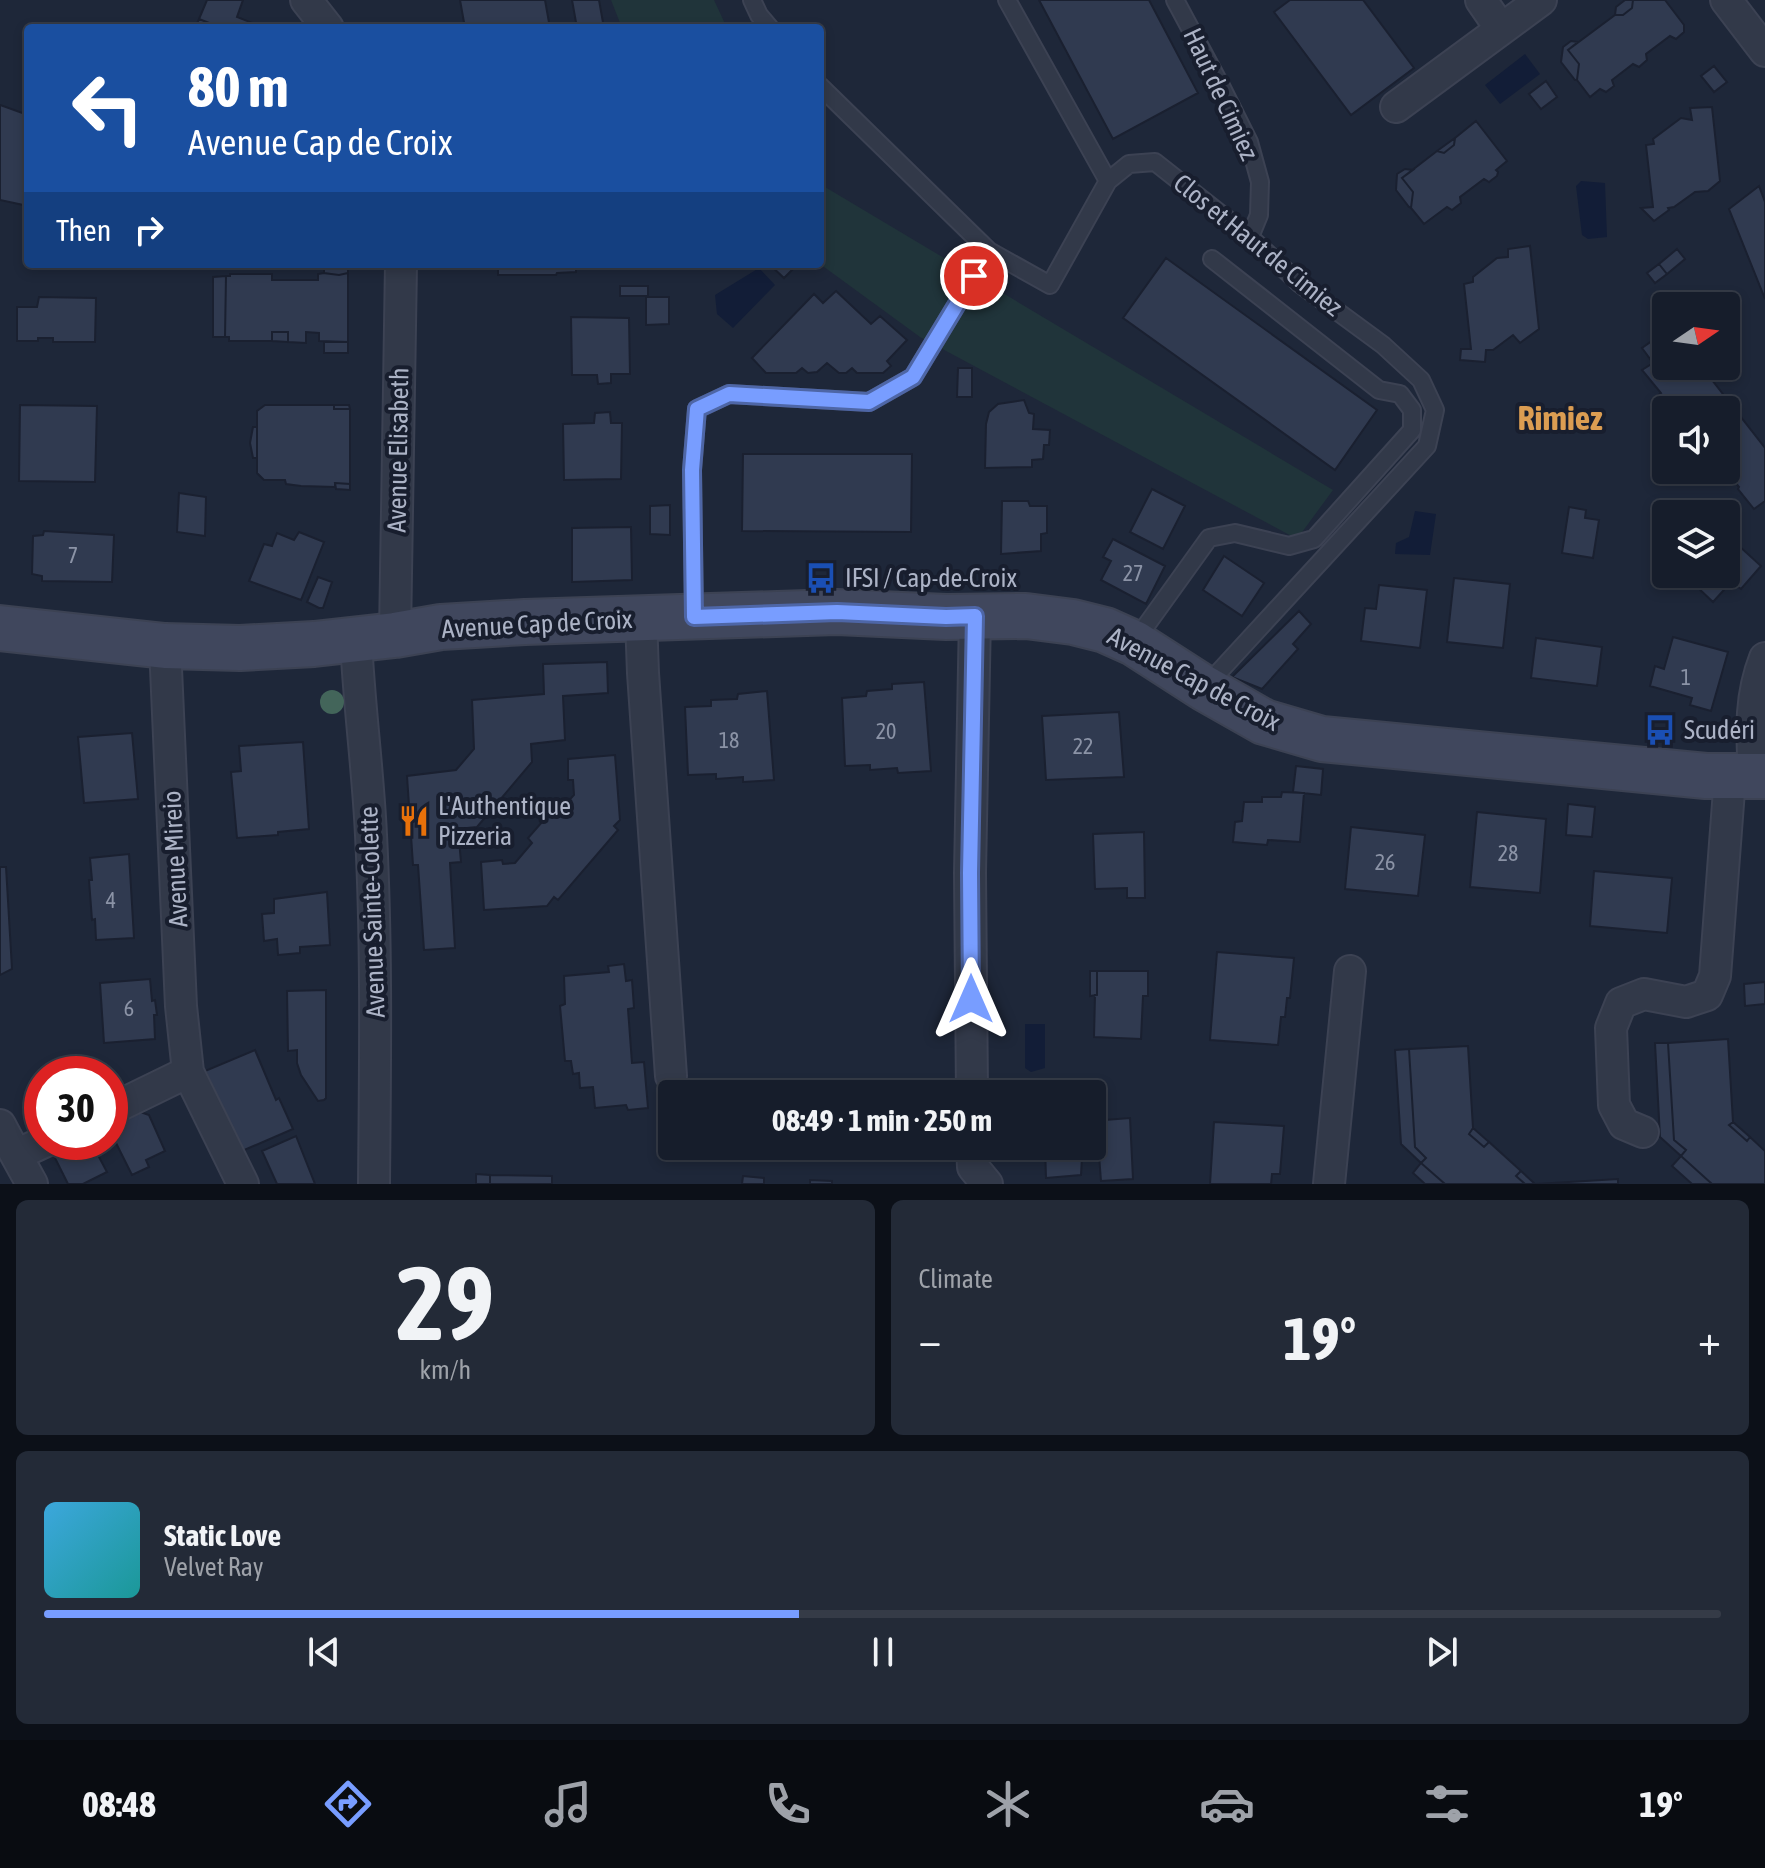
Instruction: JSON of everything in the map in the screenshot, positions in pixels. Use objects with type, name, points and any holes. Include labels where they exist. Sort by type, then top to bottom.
[{"type":"street","points":[[306,0],[325,24]]},
{"type":"street","points":[[1481,0],[1501,29]]},
{"type":"street","points":[[1396,107],[1541,0]]},
{"type":"street","points":[[1726,0],[1765,51]]},
{"type":"street","name":"Avenue Elisabeth","points":[[375,638],[401,268]]},
{"type":"street","name":"Avenue Cap de Croix","points":[[0,628],[165,646],[240,648],[314,644],[441,627],[525,622],[837,612],[946,617],[1026,616],[1105,630],[1134,643],[1264,722],[1322,739],[1750,776]]},
{"type":"street","points":[[972,1080],[970,873],[975,616]]},
{"type":"street","points":[[641,619],[671,1076]]},
{"type":"street","name":"Avenue Sainte-Colette","points":[[374,1184],[375,928],[371,832],[358,692],[375,638]]},
{"type":"street","name":"Avenue Mireio","points":[[165,646],[181,1006],[188,1072],[243,1184]]},
{"type":"street","points":[[1643,1132],[1624,1124],[1614,1105],[1611,1028],[1621,1003],[1644,994],[1686,1002],[1707,995],[1715,976],[1750,776],[1751,721],[1758,677],[1765,658]]},
{"type":"street","points":[[1329,1184],[1350,971]]},
{"type":"street","points":[[128,1101],[188,1072]]},
{"type":"street","points":[[0,1125],[32,1184]]},
{"type":"street","points":[[16,1155],[24,1151]]},
{"type":"street","points":[[973,1160],[973,1167],[987,1184]]},
{"type":"lane","points":[[752,0],[767,24]]},
{"type":"lane","points":[[824,90],[989,251],[1050,285],[1108,181],[1007,0]]},
{"type":"lane","name":"Haut de Cimiez","points":[[1175,0],[1249,142],[1260,182],[1259,215],[1250,237]]},
{"type":"lane","name":"Clos et Haut de Cimiez","points":[[1108,181],[1129,164],[1155,162],[1250,237],[1300,284],[1383,345],[1421,380],[1435,410],[1427,446],[1204,688]]},
{"type":"lane","points":[[694,617],[692,470],[697,409],[729,394],[869,402],[913,377],[989,251]]},
{"type":"lane","points":[[1134,643],[1209,538],[1235,533],[1289,546],[1314,539],[1412,430],[1412,410],[1400,394],[1379,390],[1212,259]]},
{"type":"shaded area","points":[[611,0],[714,0],[725,24],[620,24]]},
{"type":"shaded area","points":[[824,186],[1333,490],[1297,539],[920,337],[824,267]]},
{"type":"water","points":[[1525,54],[1540,74],[1500,104],[1485,85]]},
{"type":"water","points":[[1581,181],[1605,183],[1607,237],[1588,239],[1582,235],[1576,186]]},
{"type":"water","points":[[759,268],[775,285],[733,328],[717,314],[715,295]]},
{"type":"water","points":[[1415,511],[1436,514],[1430,555],[1395,554],[1396,543],[1409,537]]},
{"type":"water","points":[[1025,1024],[1045,1024],[1045,1068],[1031,1072],[1025,1068]]},
{"type":"building","points":[[207,0],[243,0],[237,17],[255,24],[212,24],[199,19]]},
{"type":"building","points":[[460,0],[545,0],[549,24],[464,24]]},
{"type":"building","points":[[572,0],[599,0],[603,24],[576,24]]},
{"type":"building","points":[[1039,0],[1149,0],[1198,93],[1113,139]]},
{"type":"building","points":[[1290,0],[1363,0],[1414,68],[1351,115],[1274,12]]},
{"type":"building","points":[[1625,0],[1633,0],[1632,8],[1623,15],[1615,15],[1616,7]]},
{"type":"building","points":[[1633,0],[1665,0],[1684,25],[1684,32],[1676,39],[1670,36],[1646,54],[1647,60],[1639,67],[1633,64],[1612,80],[1614,86],[1606,92],[1600,89],[1590,97],[1577,80],[1579,64],[1568,50],[1615,15],[1623,15],[1632,8]]},
{"type":"building","points":[[1571,41],[1578,42],[1568,50],[1579,64],[1577,80],[1561,62],[1563,47]]},
{"type":"building","points":[[1714,66],[1727,82],[1714,92],[1701,76]]},
{"type":"building","points":[[1546,81],[1557,97],[1541,109],[1529,94]]},
{"type":"building","points":[[0,105],[24,114],[24,205],[0,200]]},
{"type":"building","points":[[1712,107],[1720,181],[1708,191],[1695,192],[1668,208],[1654,221],[1641,208],[1653,207],[1646,145],[1654,144],[1653,139],[1681,118],[1692,120],[1690,108]]},
{"type":"building","points":[[1476,121],[1507,161],[1496,170],[1497,176],[1489,182],[1484,179],[1460,197],[1461,203],[1452,210],[1447,207],[1424,224],[1411,208],[1413,192],[1402,178],[1437,151],[1444,153],[1454,145],[1455,138]]},
{"type":"building","points":[[1455,138],[1454,145],[1444,153],[1437,151]]},
{"type":"building","points":[[1405,169],[1413,170],[1402,178],[1413,192],[1411,208],[1396,190],[1397,174]]},
{"type":"building","points":[[1759,186],[1765,202],[1765,299],[1729,209]]},
{"type":"building","points":[[1530,246],[1539,329],[1520,343],[1513,335],[1493,350],[1486,350],[1485,362],[1460,360],[1461,349],[1471,349],[1464,284],[1473,282],[1473,277],[1497,258],[1508,257],[1508,249]]},
{"type":"building","points":[[1677,249],[1685,259],[1667,274],[1659,264]]},
{"type":"building","points":[[1166,258],[1377,410],[1335,470],[1123,318]]},
{"type":"building","points":[[1659,264],[1667,274],[1655,283],[1647,273]]},
{"type":"building","points":[[324,268],[348,268],[348,273],[339,275],[324,273]]},
{"type":"building","points":[[498,268],[576,268],[576,272],[556,275],[498,275]]},
{"type":"building","points":[[773,268],[794,268],[784,278]]},
{"type":"building","points":[[348,273],[348,342],[319,341],[319,333],[306,332],[306,343],[288,342],[288,332],[272,332],[272,341],[229,341],[229,337],[225,337],[226,276],[272,274],[272,280],[318,280],[318,274]]},
{"type":"building","points":[[226,276],[225,337],[213,337],[213,277]]},
{"type":"building","points":[[620,286],[648,286],[648,296],[620,296]]},
{"type":"building","points":[[836,291],[871,324],[880,316],[907,340],[887,361],[891,366],[883,373],[857,373],[852,368],[846,373],[839,373],[827,363],[817,372],[808,373],[802,368],[796,373],[766,373],[752,358],[814,294],[823,303]]},
{"type":"building","points":[[39,297],[96,298],[95,342],[53,342],[53,338],[17,341],[17,307],[37,307]]},
{"type":"building","points":[[646,297],[669,297],[669,324],[646,325]]},
{"type":"building","points":[[571,317],[629,318],[630,374],[611,374],[611,383],[598,384],[597,375],[572,375]]},
{"type":"building","points":[[272,332],[288,332],[288,342],[272,341]]},
{"type":"building","points":[[1652,341],[1652,362],[1642,348]]},
{"type":"building","points":[[324,342],[348,342],[348,353],[324,353]]},
{"type":"building","points":[[1652,364],[1652,380],[1712,380],[1724,396],[1657,396],[1661,393],[1642,370]]},
{"type":"building","points":[[958,368],[972,368],[972,397],[957,397]]},
{"type":"building","points":[[1024,400],[1029,413],[1034,414],[1033,429],[1050,430],[1049,445],[1044,445],[1043,459],[1032,460],[1032,467],[985,468],[989,412],[998,404]]},
{"type":"building","points":[[20,405],[97,406],[95,482],[19,481]]},
{"type":"building","points":[[265,405],[334,405],[334,409],[350,409],[350,484],[301,486],[286,484],[285,480],[264,480],[257,473],[257,411]]},
{"type":"building","points":[[334,405],[349,405],[350,409],[334,409]]},
{"type":"building","points":[[610,412],[611,423],[622,423],[621,479],[564,480],[563,424],[594,423],[595,413]]},
{"type":"building","points":[[1740,416],[1765,448],[1765,501],[1754,509],[1737,484],[1740,484]]},
{"type":"building","points":[[253,427],[257,427],[257,458],[253,458],[250,443]]},
{"type":"building","points":[[743,454],[912,454],[911,532],[742,531]]},
{"type":"building","points":[[335,483],[350,484],[350,490],[336,489]]},
{"type":"building","points":[[1152,489],[1185,506],[1163,549],[1130,532]]},
{"type":"building","points":[[179,493],[206,497],[205,536],[177,532]]},
{"type":"building","points":[[1002,501],[1028,501],[1030,506],[1047,506],[1047,533],[1041,534],[1041,551],[1001,554]]},
{"type":"building","points":[[670,505],[670,535],[650,534],[650,506]]},
{"type":"building","points":[[1569,507],[1586,510],[1585,518],[1599,520],[1593,558],[1562,553]]},
{"type":"building","points":[[631,527],[632,580],[572,582],[572,528]]},
{"type":"building","points":[[44,531],[114,535],[112,582],[42,581],[42,576],[32,574],[33,536],[43,535]]},
{"type":"building","points":[[299,532],[324,542],[301,600],[249,581],[264,544],[272,546],[277,533],[294,540]]},
{"type":"building","points":[[1113,539],[1165,566],[1146,604],[1101,580],[1111,561],[1103,557]]},
{"type":"building","points":[[1740,547],[1761,566],[1740,588]]},
{"type":"building","points":[[1224,556],[1264,583],[1242,616],[1203,590]]},
{"type":"building","points":[[318,577],[332,582],[323,608],[307,602]]},
{"type":"building","points":[[1454,578],[1510,584],[1503,648],[1447,642]]},
{"type":"building","points":[[1379,585],[1427,590],[1420,648],[1361,641],[1365,608],[1376,609]]},
{"type":"building","points":[[1698,588],[1726,588],[1713,602]]},
{"type":"building","points":[[1299,611],[1311,624],[1293,644],[1298,649],[1262,689],[1232,677]]},
{"type":"building","points":[[1673,637],[1728,652],[1711,711],[1690,705],[1692,698],[1650,686],[1655,666],[1664,669]]},
{"type":"building","points":[[1536,638],[1602,647],[1597,686],[1531,678]]},
{"type":"building","points":[[607,662],[608,693],[563,696],[565,740],[531,744],[532,762],[477,827],[458,829],[461,862],[450,863],[455,948],[424,950],[418,865],[413,865],[407,776],[456,770],[474,749],[472,700],[544,694],[543,664]]},
{"type":"building","points":[[924,682],[931,771],[898,773],[897,768],[870,770],[870,765],[845,766],[842,698],[866,696],[867,691],[892,689],[892,684]]},
{"type":"building","points":[[767,691],[774,780],[743,782],[743,777],[716,779],[716,774],[688,775],[685,707],[711,706],[711,700],[737,699],[738,694]]},
{"type":"building","points":[[1119,712],[1124,777],[1046,780],[1042,716]]},
{"type":"building","points":[[132,733],[138,799],[84,803],[78,737]]},
{"type":"building","points":[[303,742],[309,829],[237,838],[231,772],[241,771],[239,746]]},
{"type":"building","points":[[615,755],[620,820],[614,826],[618,830],[558,900],[554,897],[547,906],[484,910],[481,862],[502,860],[503,864],[515,863],[532,843],[528,838],[549,814],[554,817],[574,795],[573,780],[568,780],[568,759]]},
{"type":"building","points":[[1296,766],[1323,769],[1321,795],[1293,792]]},
{"type":"building","points":[[1282,792],[1304,793],[1300,842],[1268,840],[1267,845],[1233,842],[1235,822],[1242,821],[1244,802],[1262,802],[1262,797],[1281,797]]},
{"type":"building","points":[[1568,804],[1595,807],[1592,837],[1566,835]]},
{"type":"building","points":[[1477,812],[1546,819],[1540,893],[1470,887]]},
{"type":"building","points":[[1351,827],[1425,835],[1418,896],[1345,889]]},
{"type":"building","points":[[1144,832],[1145,898],[1127,898],[1127,888],[1095,889],[1093,834]]},
{"type":"building","points":[[129,854],[134,938],[96,940],[89,880],[92,880],[90,858]]},
{"type":"building","points":[[0,867],[6,867],[12,969],[0,975]]},
{"type":"building","points":[[1594,871],[1672,878],[1667,933],[1590,926]]},
{"type":"building","points":[[327,892],[330,945],[300,947],[300,953],[278,955],[277,939],[264,941],[262,914],[274,913],[274,899]]},
{"type":"building","points":[[1217,952],[1294,958],[1290,998],[1287,998],[1285,1017],[1281,1017],[1278,1045],[1210,1040]]},
{"type":"building","points":[[624,964],[626,981],[632,980],[634,1008],[628,1009],[632,1063],[644,1062],[648,1108],[628,1110],[626,1105],[595,1108],[593,1087],[580,1088],[579,1073],[573,1074],[571,1061],[565,1061],[560,1006],[565,1004],[564,976],[609,972],[608,966]]},
{"type":"building","points":[[1090,971],[1097,971],[1097,995],[1090,996]]},
{"type":"building","points":[[1097,971],[1148,971],[1148,996],[1143,996],[1141,1039],[1094,1037]]},
{"type":"building","points":[[150,979],[157,1015],[154,1015],[155,1039],[104,1043],[100,983]]},
{"type":"building","points":[[1765,982],[1765,1004],[1745,1006],[1744,984]]},
{"type":"building","points":[[326,990],[326,1098],[318,1101],[301,1075],[297,1050],[288,1051],[287,991]]},
{"type":"building","points":[[1728,1039],[1733,1122],[1729,1125],[1747,1141],[1750,1137],[1765,1151],[1765,1184],[1712,1184],[1681,1156],[1686,1150],[1674,1140],[1668,1043]]},
{"type":"building","points":[[1655,1043],[1668,1043],[1674,1140],[1686,1150],[1681,1156],[1660,1137]]},
{"type":"building","points":[[1468,1046],[1473,1128],[1469,1134],[1484,1147],[1489,1142],[1521,1171],[1516,1176],[1525,1184],[1445,1184],[1421,1163],[1426,1158],[1415,1147],[1409,1049]]},
{"type":"building","points":[[1409,1049],[1415,1147],[1426,1158],[1421,1163],[1401,1144],[1395,1050]]},
{"type":"building","points":[[255,1050],[276,1100],[279,1098],[293,1129],[242,1151],[205,1071]]},
{"type":"building","points":[[128,1108],[149,1115],[165,1151],[146,1160],[149,1167],[132,1175],[124,1160],[128,1160]]},
{"type":"building","points":[[1130,1118],[1133,1179],[1101,1181],[1099,1160],[1106,1160],[1106,1120]]},
{"type":"building","points":[[1214,1122],[1284,1126],[1280,1174],[1272,1174],[1271,1184],[1210,1184]]},
{"type":"building","points":[[1733,1122],[1750,1137],[1747,1141],[1729,1125]]},
{"type":"building","points":[[1473,1128],[1489,1142],[1484,1147],[1469,1134]]},
{"type":"building","points":[[296,1136],[315,1184],[277,1184],[262,1151]]},
{"type":"building","points":[[1681,1156],[1712,1184],[1692,1184],[1672,1166]]},
{"type":"building","points":[[56,1160],[101,1160],[107,1172],[83,1184],[68,1184]]},
{"type":"building","points":[[1045,1160],[1082,1160],[1081,1175],[1046,1178]]},
{"type":"building","points":[[1421,1163],[1445,1184],[1425,1184],[1413,1173]]},
{"type":"building","points":[[1521,1171],[1535,1184],[1525,1184],[1516,1176]]},
{"type":"building","points":[[476,1174],[490,1175],[490,1184],[476,1184]]},
{"type":"building","points":[[490,1175],[552,1176],[552,1184],[490,1184]]},
{"type":"building","points":[[743,1176],[764,1178],[764,1184],[742,1184]]},
{"type":"building","points":[[1618,1179],[1618,1184],[1536,1184]]},
{"type":"building","points":[[810,1180],[832,1181],[832,1184],[810,1184]]},
{"type":"place","name":"IFSI / Cap-de-Croix","points":[[821,578]]},
{"type":"place","name":"Scudéri","points":[[1660,730]]},
{"type":"place","name":"L'Authentique Pizzeria","points":[[414,821]]},
{"type":"district","name":"Rimiez","points":[[1560,417]]},
{"type":"route","points":[[971,999],[975,616],[837,612],[694,617],[692,470],[697,409],[729,394],[869,402],[913,377],[974,276]]}]
